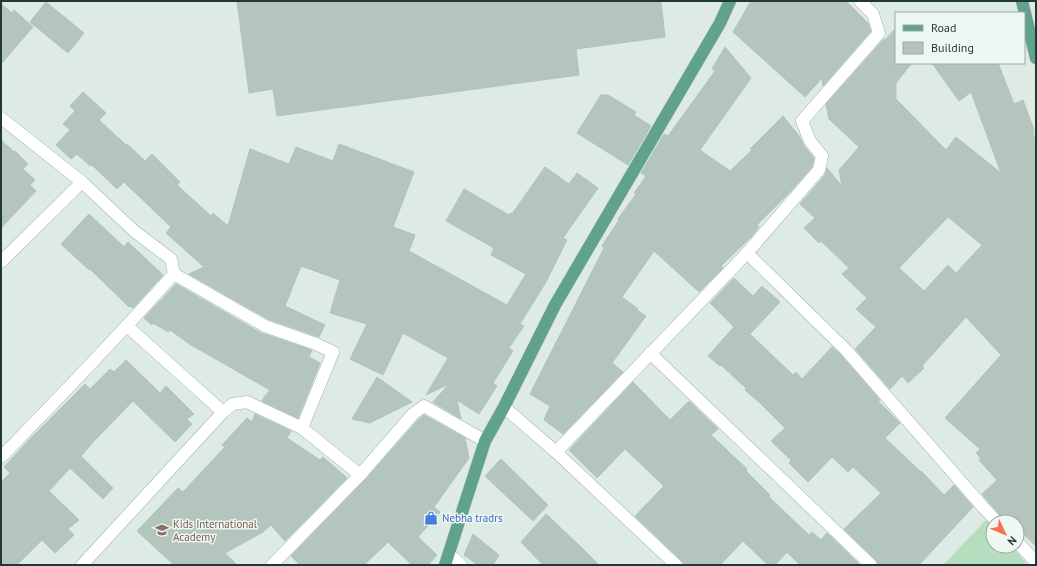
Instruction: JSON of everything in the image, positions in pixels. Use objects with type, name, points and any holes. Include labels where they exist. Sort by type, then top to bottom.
[{"type":"main road","points":[[447,559],[485,441],[504,407],[555,305],[720,23],[730,1]]},
{"type":"main road","points":[[1022,1],[1025,12]]},
{"type":"main road","points":[[1025,13],[1036,58]]},
{"type":"street","points":[[556,452],[747,253],[819,170],[822,156],[810,141],[802,121],[879,33],[873,14],[860,1]]},
{"type":"street","points":[[1,118],[82,182],[134,231],[171,259],[174,274],[265,326],[316,344],[333,352],[302,428]]},
{"type":"street","points":[[1,262],[82,182]]},
{"type":"street","points":[[747,253],[846,350],[989,514]]},
{"type":"street","points":[[1,457],[58,399],[174,274]]},
{"type":"street","points":[[127,326],[223,412]]},
{"type":"street","points":[[650,353],[871,565]]},
{"type":"street","points":[[82,565],[223,412],[233,404],[248,402],[302,428],[360,475]]},
{"type":"street","points":[[272,565],[360,475],[413,414],[424,406],[485,441]]},
{"type":"street","points":[[504,407],[556,452],[676,565]]},
{"type":"street","points":[[1025,550],[1036,562]]},
{"type":"street","points":[[447,559],[461,565]]},
{"type":"green space","points":[[985,521],[985,554],[1018,554],[1028,565],[943,565]]},
{"type":"building","points":[[237,1],[661,1],[665,37],[576,49],[579,75],[277,116],[273,89],[249,93]]},
{"type":"building","points":[[751,1],[846,1],[868,23],[871,31],[823,86],[822,78],[805,97],[733,32]]},
{"type":"building","points":[[46,2],[84,33],[68,53],[30,22]]},
{"type":"building","points":[[1,4],[12,13],[14,10],[33,27],[1,64]]},
{"type":"building","points":[[895,29],[895,64],[911,64],[896,83],[896,99],[946,150],[956,137],[1001,173],[971,92],[959,101],[933,64],[998,64],[1014,104],[1023,100],[1034,130],[1036,147],[1036,546],[1025,536],[1025,514],[999,514],[982,494],[997,480],[979,460],[981,458],[976,453],[980,449],[945,418],[1001,355],[966,317],[922,366],[924,368],[908,383],[902,376],[890,389],[855,349],[876,327],[856,309],[867,298],[842,274],[849,268],[821,241],[819,243],[804,228],[815,218],[800,204],[825,175],[827,168],[842,186],[839,170],[859,147],[829,119],[826,104],[884,39],[885,40]],"holes":[[[948,217],[982,245],[956,273],[948,265],[924,291],[899,268]]]},
{"type":"building","points":[[725,47],[751,78],[700,150],[730,171],[752,150],[750,149],[783,116],[800,137],[804,146],[814,158],[812,167],[789,193],[757,225],[759,227],[751,237],[721,266],[723,268],[699,292],[654,251],[622,297],[646,316],[612,363],[623,372],[563,434],[544,420],[550,406],[530,394],[604,248],[602,246],[619,220],[618,219],[636,194],[634,193],[645,178],[646,176],[641,173],[664,134],[668,136],[715,71],[712,69]]},
{"type":"building","points":[[83,92],[106,113],[99,120],[126,145],[127,144],[145,161],[152,154],[180,182],[177,185],[211,216],[213,213],[228,226],[250,149],[289,164],[296,147],[333,161],[339,144],[414,172],[393,227],[415,235],[409,251],[507,305],[526,274],[491,255],[494,248],[446,221],[464,189],[509,215],[510,213],[512,214],[545,167],[569,184],[577,173],[598,188],[563,238],[567,240],[546,282],[520,324],[524,326],[509,348],[513,351],[493,383],[497,386],[479,414],[457,400],[461,419],[433,402],[449,384],[426,395],[448,358],[403,333],[383,375],[350,359],[367,324],[330,313],[340,280],[301,266],[285,306],[325,325],[319,337],[268,319],[189,274],[204,267],[166,233],[171,227],[124,182],[117,189],[92,165],[90,166],[77,154],[71,159],[56,145],[70,130],[63,124],[75,111],[70,106]]},
{"type":"building","points":[[601,95],[608,95],[636,112],[634,115],[651,126],[628,165],[577,133]]},
{"type":"building","points":[[1,140],[28,164],[23,169],[35,180],[30,185],[36,191],[1,228]]},
{"type":"building","points":[[89,214],[124,247],[128,242],[163,275],[133,308],[130,306],[129,307],[90,269],[89,270],[61,244]]},
{"type":"building","points":[[734,278],[753,296],[762,286],[780,302],[750,334],[793,375],[796,372],[802,379],[832,347],[841,355],[880,400],[878,401],[900,423],[885,438],[921,471],[944,495],[954,485],[973,507],[919,565],[878,565],[876,560],[844,529],[881,493],[853,467],[848,472],[832,457],[808,482],[789,463],[791,460],[771,441],[785,428],[745,390],[747,389],[721,365],[720,366],[708,356],[734,327],[710,303]]},
{"type":"building","points":[[176,284],[261,333],[312,350],[309,357],[320,363],[298,418],[262,401],[270,390],[191,345],[170,330],[168,332],[153,323],[152,325],[144,318]]},
{"type":"building","points":[[126,360],[160,393],[166,386],[194,414],[187,419],[192,424],[175,442],[133,401],[81,456],[113,488],[103,499],[70,468],[49,491],[79,520],[68,529],[74,535],[55,553],[42,540],[17,565],[1,565],[1,482],[10,473],[4,467],[85,384],[90,389],[110,369],[114,372]]},
{"type":"building","points":[[377,377],[412,402],[370,423],[352,419]]},
{"type":"building","points":[[633,382],[670,420],[689,401],[718,429],[711,435],[747,469],[746,471],[770,495],[769,497],[809,535],[812,532],[821,540],[827,533],[860,565],[800,565],[787,552],[775,565],[768,565],[743,541],[720,565],[685,565],[635,516],[664,486],[625,449],[597,478],[569,450]]},
{"type":"building","points":[[255,414],[291,431],[287,438],[320,460],[323,457],[347,478],[285,541],[271,525],[263,532],[225,553],[237,565],[174,565],[137,531],[178,488],[183,492],[225,447],[222,445],[247,418],[252,422]]},
{"type":"building","points":[[424,415],[465,438],[469,458],[434,507],[440,512],[418,537],[437,555],[428,565],[412,565],[388,542],[364,565],[300,565],[291,556],[365,480]]},
{"type":"building","points":[[501,459],[548,505],[533,521],[485,476]]},
{"type":"building","points":[[546,514],[599,565],[543,565],[521,542]]},
{"type":"building","points":[[473,534],[499,555],[493,565],[478,565],[464,555]]},
{"type":"place","name":"Nebha tradrs","points":[[431,518]]},
{"type":"place","name":"Kids International Academy","points":[[162,530]]}]
